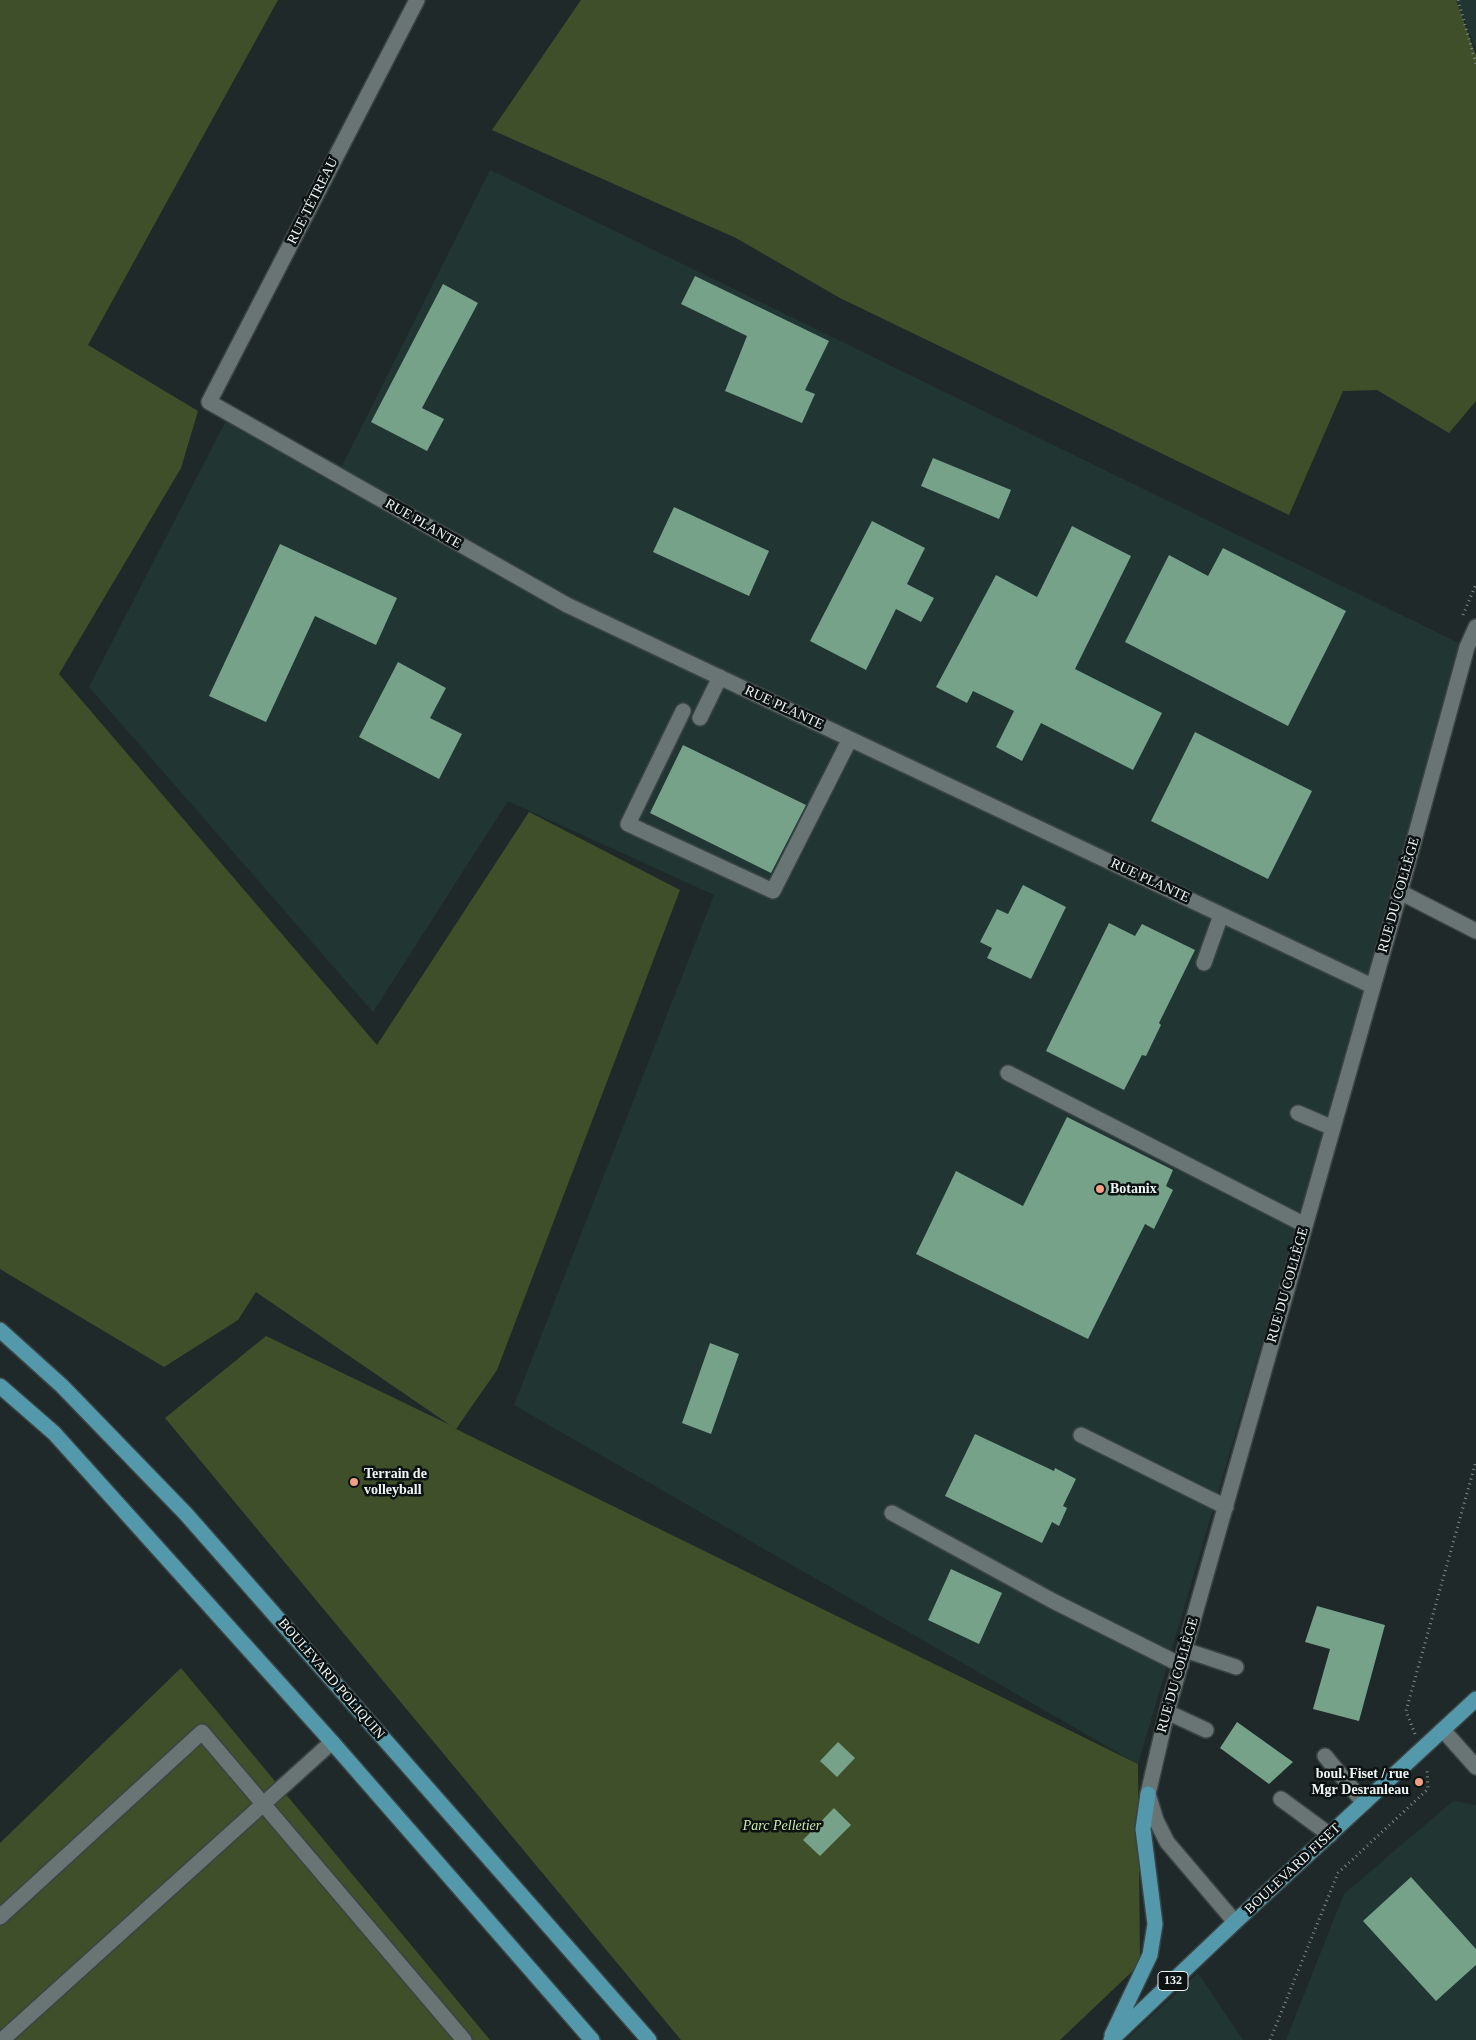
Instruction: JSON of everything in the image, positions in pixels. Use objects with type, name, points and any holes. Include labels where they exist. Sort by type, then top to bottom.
[{"type":"main road","name":"BOULEVARD POLIQUIN","points":[[0,1330],[62,1386],[186,1514],[649,2040]]},
{"type":"main road","points":[[0,1386],[54,1433],[332,1742],[592,2040]]},
{"type":"main road","name":"BOULEVARD FISET","points":[[1110,2040],[1476,1699]]},
{"type":"main road","points":[[1110,2040],[1150,1955],[1155,1924],[1143,1829],[1148,1794]]},
{"type":"street","name":"RUE TÉTREAU","points":[[209,402],[417,0]]},
{"type":"street","name":"RUE PLANTE","points":[[209,402],[567,605],[1372,986]]},
{"type":"street","name":"RUE DU COLLÈGE","points":[[1148,1794],[1167,1712],[1372,986],[1472,649],[1476,627]]},
{"type":"street","points":[[700,718],[720,677]]},
{"type":"street","points":[[683,711],[628,824],[773,891],[850,739]]},
{"type":"street","points":[[1400,892],[1476,931]]},
{"type":"street","points":[[1204,963],[1221,914]]},
{"type":"street","points":[[1008,1073],[1305,1225]]},
{"type":"street","points":[[1298,1113],[1333,1128]]},
{"type":"street","points":[[1082,1435],[1226,1507]]},
{"type":"street","points":[[892,1513],[1053,1601],[1181,1665]]},
{"type":"street","points":[[1185,1650],[1236,1667]]},
{"type":"street","points":[[1167,1712],[1206,1730]]},
{"type":"street","points":[[1444,1730],[1476,1767]]},
{"type":"street","points":[[0,1917],[202,1732],[464,2040]]},
{"type":"street","points":[[2,2040],[332,1742]]},
{"type":"street","points":[[1325,1756],[1364,1803]]},
{"type":"street","points":[[1148,1794],[1156,1820],[1167,1842],[1235,1922]]},
{"type":"street","points":[[1281,1800],[1330,1835]]},
{"type":"path","points":[[1458,0],[1476,64]]},
{"type":"shaded area","points":[[1457,0],[1476,0],[1476,50]]},
{"type":"shaded area","points":[[490,170],[1467,647],[1138,1764],[514,1405],[714,895],[508,801],[373,1012],[89,687],[232,409],[342,466]]},
{"type":"shaded area","points":[[1453,1801],[1476,1805],[1476,2040],[1286,2040],[1344,1894]]},
{"type":"shaded area","points":[[1198,1973],[1243,2040],[1126,2040]]},
{"type":"green space","name":"Parc Pelletier","points":[[0,0],[278,0],[88,345],[198,411],[181,468],[59,674],[377,1045],[529,812],[680,890],[497,1370],[456,1429],[1138,1764],[1140,1964],[1060,2040],[681,2040],[165,1418],[266,1336],[450,1425],[256,1292],[238,1320],[164,1367],[0,1269]]},
{"type":"green space","points":[[581,0],[1456,0],[1476,56],[1476,401],[1449,433],[1377,390],[1343,391],[1289,515],[840,298],[736,238],[492,130]]},
{"type":"green space","points":[[181,1668],[490,2040],[0,2040],[0,1843]]},
{"type":"building","points":[[695,276],[829,341],[805,390],[815,394],[802,423],[725,391],[747,336],[681,304]]},
{"type":"building","points":[[443,284],[478,303],[422,408],[444,419],[427,451],[371,422]]},
{"type":"building","points":[[933,458],[1011,490],[999,519],[921,486]]},
{"type":"building","points":[[674,507],[769,551],[749,596],[653,552]]},
{"type":"building","points":[[872,521],[925,548],[907,584],[934,598],[921,622],[896,609],[866,670],[810,641]]},
{"type":"building","points":[[1072,526],[1131,556],[1075,669],[1162,713],[1133,770],[1041,723],[1022,761],[996,747],[1014,711],[973,691],[967,703],[936,687],[996,575],[1037,597]]},
{"type":"building","points":[[280,544],[397,598],[376,645],[315,616],[266,722],[209,696]]},
{"type":"building","points":[[1223,548],[1346,611],[1288,726],[1125,642],[1169,555],[1208,576]]},
{"type":"building","points":[[398,662],[446,688],[430,718],[462,734],[439,779],[359,737]]},
{"type":"building","points":[[1195,732],[1312,791],[1268,879],[1151,821]]},
{"type":"building","points":[[683,745],[806,805],[771,873],[650,813]]},
{"type":"building","points":[[1023,885],[1066,907],[1031,979],[987,958],[992,948],[980,942],[997,909],[1008,914]]},
{"type":"building","points":[[1109,923],[1135,936],[1142,924],[1195,950],[1159,1023],[1161,1025],[1146,1056],[1142,1055],[1124,1090],[1046,1051]]},
{"type":"building","points":[[1067,1117],[1173,1170],[1166,1186],[1173,1190],[1154,1229],[1145,1224],[1088,1339],[916,1254],[956,1171],[1023,1206]]},
{"type":"building","points":[[710,1343],[739,1354],[711,1434],[682,1423]]},
{"type":"building","points":[[975,1434],[1054,1471],[1055,1468],[1076,1479],[1063,1506],[1067,1508],[1059,1526],[1052,1522],[1042,1543],[945,1496]]},
{"type":"building","points":[[951,1569],[1002,1593],[979,1644],[928,1620]]},
{"type":"building","points":[[1317,1606],[1385,1625],[1359,1721],[1313,1709],[1330,1649],[1305,1642]]},
{"type":"building","points":[[1237,1722],[1293,1762],[1269,1784],[1220,1748]]},
{"type":"building","points":[[838,1742],[855,1758],[837,1777],[820,1761]]},
{"type":"building","points":[[834,1808],[851,1825],[820,1856],[803,1840]]},
{"type":"building","points":[[1411,1877],[1476,1949],[1476,1965],[1436,2001],[1363,1921]]},
{"type":"place","name":"Botanix","points":[[1100,1189]]},
{"type":"place","name":"Terrain de volleyball","points":[[354,1482]]},
{"type":"place","name":"boul. Fiset / rue Mgr Desranleau","points":[[1419,1782]]}]
